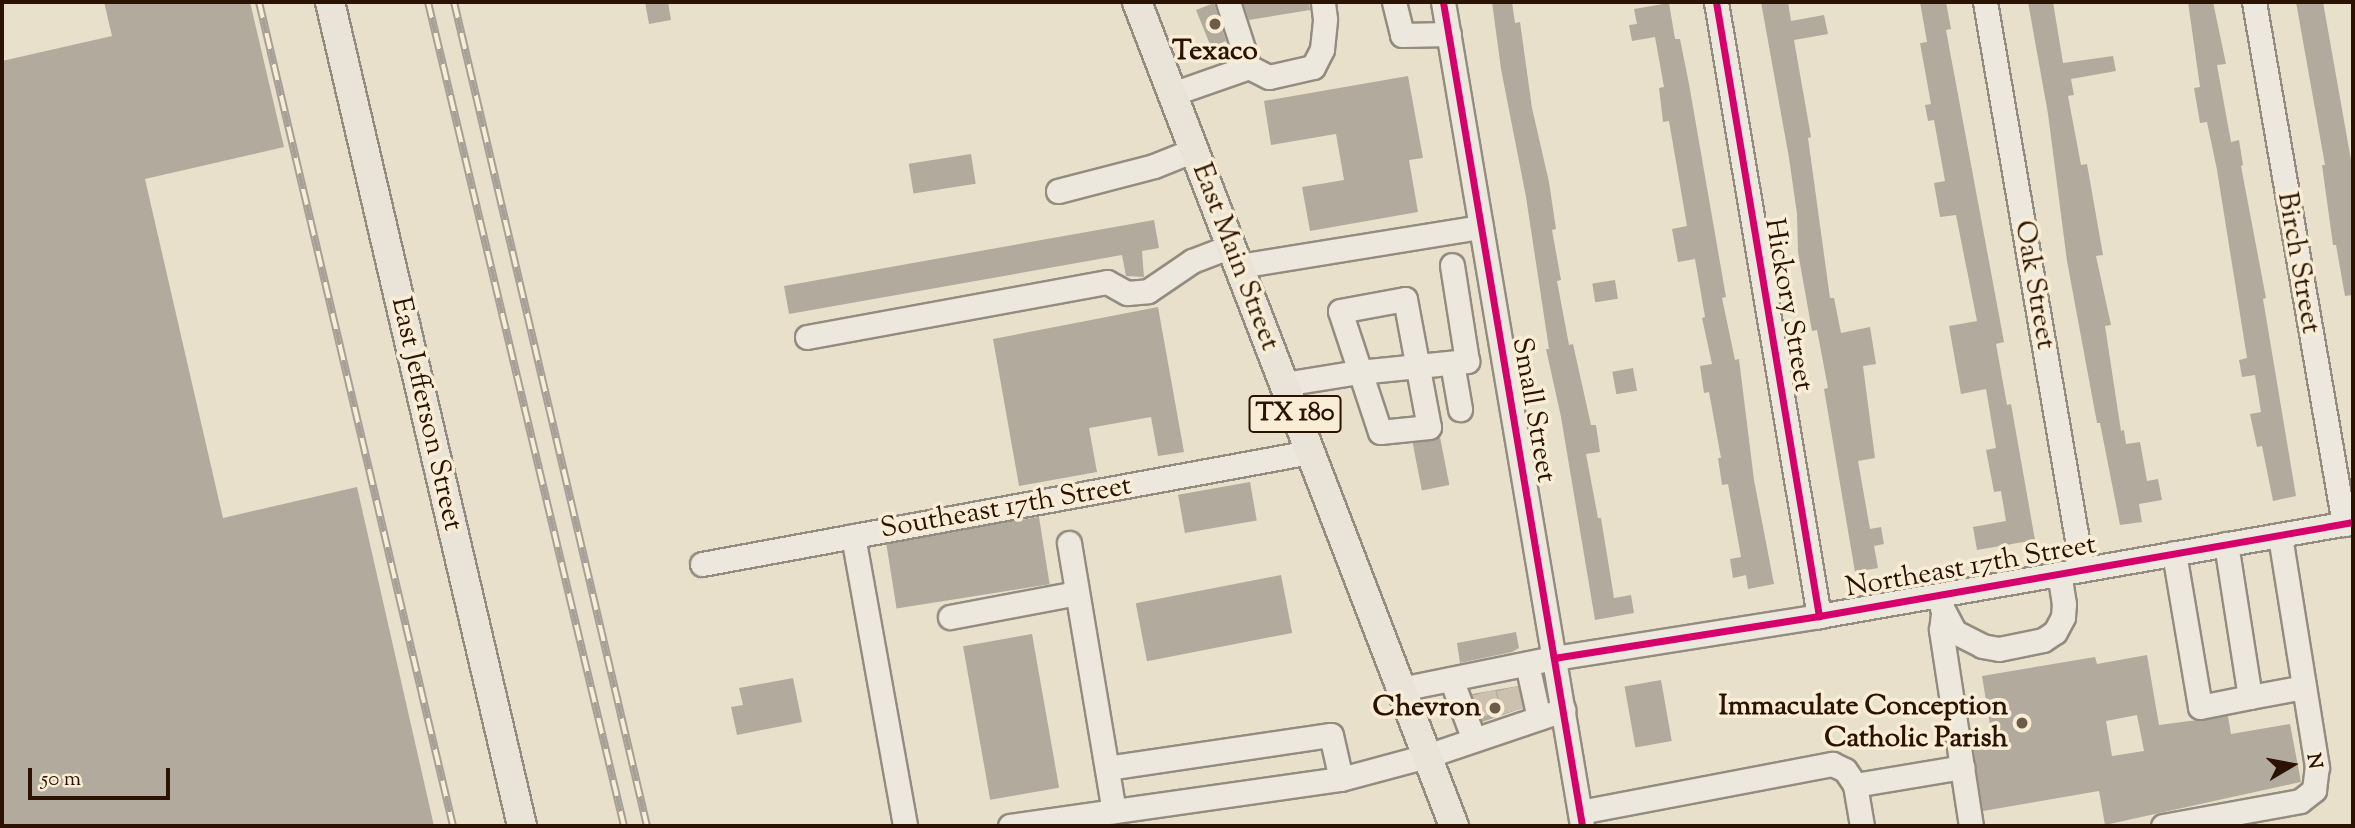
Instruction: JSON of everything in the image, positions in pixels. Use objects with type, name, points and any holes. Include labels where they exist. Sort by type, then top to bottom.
[{"type":"main road","name":"East Jefferson Street","points":[[330,2],[522,826]]},
{"type":"main road","name":"East Main Street","points":[[1140,3],[1172,94],[1454,826]]},
{"type":"street","points":[[1228,2],[1249,67]]},
{"type":"street","points":[[1172,94],[1249,67],[1269,76],[1313,67],[1322,49],[1325,19],[1323,2]]},
{"type":"street","points":[[1394,2],[1402,35],[1448,34]]},
{"type":"street","name":"Small Street","points":[[1443,2],[1581,819]]},
{"type":"street","name":"Hickory Street","points":[[1716,2],[1819,615]]},
{"type":"street","name":"Oak Street","points":[[1985,2],[2082,569]]},
{"type":"street","name":"Birch Street","points":[[2254,2],[2348,523]]},
{"type":"street","points":[[1058,191],[1154,166],[1194,150]]},
{"type":"street","points":[[807,337],[1107,282],[1127,293],[1148,291],[1192,261],[1481,227]]},
{"type":"street","points":[[1284,384],[1359,372],[1467,361],[1452,265]]},
{"type":"street","points":[[1405,299],[1415,365],[1429,427],[1380,432],[1359,372],[1340,311],[1405,299]]},
{"type":"street","points":[[1452,363],[1460,410]]},
{"type":"street","name":"Southeast 17th Street","points":[[702,564],[1310,452]]},
{"type":"street","name":"Northeast 17th Street","points":[[1401,689],[1451,679],[1482,682],[1505,678],[1527,664],[1554,658],[1819,615],[1941,604],[2059,573],[2348,523]]},
{"type":"street","points":[[2163,826],[2300,801],[2314,790],[2317,767],[2280,535]]},
{"type":"street","points":[[853,536],[905,826]]},
{"type":"street","points":[[1069,543],[1114,811]]},
{"type":"street","points":[[2226,544],[2250,697]]},
{"type":"street","points":[[2174,553],[2200,707],[2304,687]]},
{"type":"street","points":[[1941,604],[1955,632],[1982,646],[2019,647],[2043,640],[2055,632],[2063,617],[2064,604],[2059,573]]},
{"type":"street","points":[[950,617],[1077,593]]},
{"type":"street","points":[[1941,604],[1941,630],[1971,826]]},
{"type":"street","points":[[1505,725],[1527,664]]},
{"type":"street","points":[[1451,679],[1505,725]]},
{"type":"street","points":[[1010,826],[1341,779],[1427,756],[1505,725],[1563,710]]},
{"type":"street","points":[[1107,768],[1331,735],[1341,779]]},
{"type":"street","points":[[1581,819],[1832,764],[1844,769],[1855,786],[1861,826]]},
{"type":"street","points":[[1855,786],[1962,767]]},
{"type":"building","points":[[104,2],[250,2],[284,147],[145,179],[223,518],[357,487],[434,826],[2,826],[2,61],[112,36]]},
{"type":"building","points":[[645,2],[668,2],[671,20],[649,24]]},
{"type":"building","points":[[1243,2],[1309,2],[1310,10],[1249,20]]},
{"type":"building","points":[[1492,2],[1512,2],[1515,23],[1520,22],[1532,108],[1549,182],[1556,229],[1552,230],[1561,280],[1557,281],[1569,345],[1573,344],[1591,425],[1596,425],[1600,452],[1586,454],[1598,518],[1601,518],[1614,598],[1631,595],[1634,613],[1595,620],[1561,417],[1546,349],[1549,349],[1526,197],[1501,69]]},
{"type":"building","points":[[1761,2],[1788,2],[1791,21],[1824,15],[1828,34],[1794,40],[1811,137],[1808,138],[1830,298],[1834,298],[1841,333],[1870,327],[1876,364],[1863,366],[1875,458],[1858,461],[1870,529],[1881,527],[1884,544],[1874,546],[1878,568],[1855,572],[1824,389],[1828,388],[1817,330],[1812,331],[1798,252],[1797,214],[1789,158]]},
{"type":"building","points":[[1920,2],[1946,2],[1951,29],[1946,30],[2004,342],[1996,344],[2007,405],[2011,404],[2035,540],[1977,550],[1973,527],[2006,521],[2001,491],[1994,492],[1986,450],[1996,448],[1986,389],[1961,394],[1949,326],[1977,321],[1956,215],[1940,217],[1934,183],[1945,181],[1934,120],[1928,121],[1925,105],[1931,104],[1920,43],[1927,42]]},
{"type":"building","points":[[2028,2],[2053,2],[2063,63],[2113,56],[2116,71],[2071,79],[2074,95],[2068,96],[2081,165],[2087,164],[2103,255],[2096,256],[2111,325],[2105,326],[2121,431],[2124,430],[2126,444],[2140,442],[2147,481],[2158,479],[2162,500],[2139,504],[2142,522],[2120,525],[2100,423],[2097,423],[2067,261],[2048,114]]},
{"type":"building","points":[[2188,2],[2213,2],[2226,64],[2217,65],[2231,142],[2239,140],[2241,166],[2266,298],[2263,299],[2296,496],[2273,501],[2262,446],[2257,447],[2250,414],[2261,412],[2255,375],[2242,377],[2239,360],[2247,358],[2217,170],[2207,122],[2200,123],[2194,88],[2200,87]]},
{"type":"building","points":[[2296,2],[2323,2],[2353,160],[2353,295],[2345,296],[2336,245],[2333,245],[2322,165],[2325,165]]},
{"type":"building","name":"Texaco","points":[[1214,3],[1226,41],[1211,47],[1196,10]]},
{"type":"building","points":[[1669,3],[1675,39],[1680,39],[1689,84],[1726,297],[1722,298],[1735,360],[1739,359],[1754,480],[1774,584],[1748,589],[1746,575],[1733,578],[1730,559],[1741,557],[1728,484],[1722,485],[1718,458],[1721,458],[1709,392],[1704,393],[1700,366],[1712,364],[1702,318],[1705,317],[1695,259],[1678,262],[1672,229],[1687,226],[1669,121],[1663,122],[1659,88],[1664,87],[1655,37],[1632,41],[1629,25],[1637,24],[1634,9]]},
{"type":"building","points":[[1408,76],[1423,158],[1409,160],[1418,212],[1310,231],[1302,187],[1344,180],[1336,134],[1271,145],[1264,101]]},
{"type":"building","points":[[971,154],[976,184],[913,193],[909,164]]},
{"type":"building","points":[[1154,220],[1159,248],[1142,251],[1144,277],[1126,276],[1122,255],[789,314],[784,286]]},
{"type":"building","points":[[1615,280],[1618,299],[1595,302],[1592,284]]},
{"type":"building","points":[[1158,307],[1184,452],[1158,456],[1151,417],[1089,428],[1097,472],[1019,486],[993,339]]},
{"type":"building","points":[[1633,368],[1637,391],[1616,394],[1612,372]]},
{"type":"building","points":[[1440,437],[1449,485],[1422,490],[1413,442]]},
{"type":"building","points":[[1250,482],[1257,520],[1185,533],[1178,495]]},
{"type":"building","points":[[1039,517],[1050,584],[897,608],[886,541]]},
{"type":"building","points":[[1281,575],[1292,633],[1147,661],[1136,603]]},
{"type":"building","points":[[1516,632],[1519,648],[1512,652],[1460,663],[1457,643]]},
{"type":"building","points":[[1032,634],[1059,788],[990,800],[963,646]]},
{"type":"building","points":[[2147,655],[2159,725],[2228,716],[2231,734],[2290,724],[2301,782],[2105,825],[2099,791],[1983,811],[1972,741],[1992,737],[1982,676],[2095,657],[2097,664]],"holes":[[[2137,715],[2144,751],[2112,756],[2106,721]]]},
{"type":"building","points":[[793,678],[802,722],[737,735],[731,707],[743,705],[739,688]]},
{"type":"building","points":[[1661,680],[1672,741],[1635,747],[1625,686]]},
{"type":"building","name":"Chevron","points":[[1518,686],[1523,708],[1482,722],[1472,694]]},
{"type":"tunnel","points":[[1508,688],[1514,712]]},
{"type":"tunnel","points":[[1484,692],[1492,721]]},
{"type":"railway","points":[[259,2],[453,826]]},
{"type":"railway","points":[[428,2],[624,826]]},
{"type":"railway","points":[[454,2],[647,826]]},
{"type":"cycle path","points":[[1443,2],[1582,826]]},
{"type":"cycle path","points":[[1716,2],[1819,616]]},
{"type":"cycle path","points":[[1554,658],[1819,616],[2353,522]]},
{"type":"place","name":"Texaco","points":[[1215,24]]},
{"type":"place","name":"Chevron","points":[[1495,708]]},
{"type":"place","name":"Immaculate Conception Catholic Parish","points":[[2022,723]]}]
